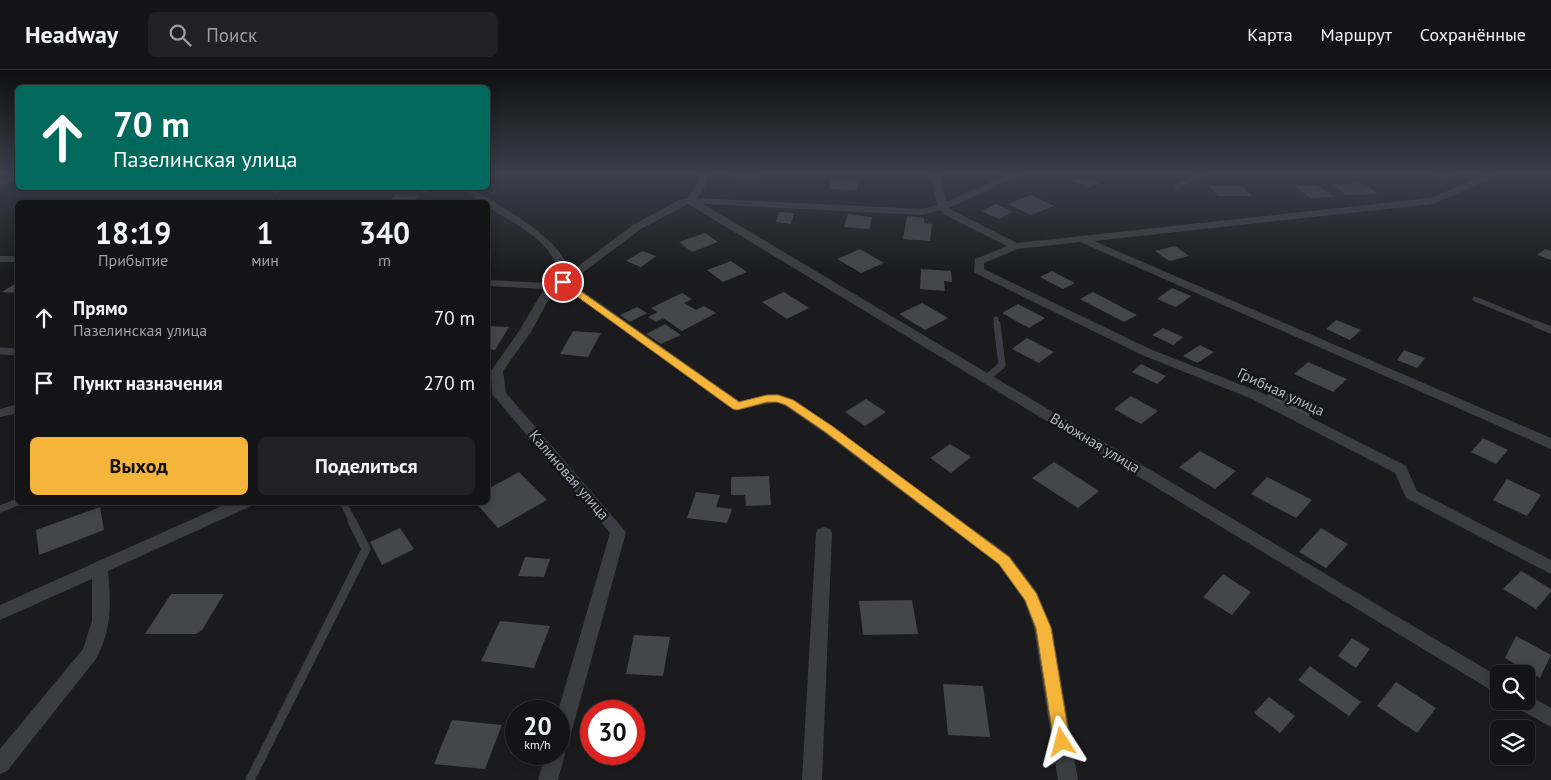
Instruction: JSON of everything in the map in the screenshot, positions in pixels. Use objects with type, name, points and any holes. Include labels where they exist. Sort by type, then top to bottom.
[{"type":"street","points":[[494,207],[541,238],[560,257],[564,272],[557,284]]},
{"type":"street","points":[[557,284],[637,228],[673,207]]},
{"type":"street","name":"Вьюжная улица","points":[[700,207],[1490,682]]},
{"type":"street","points":[[819,207],[922,212],[941,207]]},
{"type":"street","points":[[942,207],[946,212],[1016,246],[1378,207]]},
{"type":"street","points":[[1078,238],[1551,444]]},
{"type":"street","name":"Грибная улица","points":[[1016,246],[979,261],[979,271],[1146,352],[1257,396],[1402,470],[1411,494],[1549,567]]},
{"type":"street","points":[[0,258],[15,259]]},
{"type":"street","points":[[490,282],[557,284],[737,406],[778,398],[790,403],[828,429],[1004,560],[1031,597],[1043,628],[1068,780]]},
{"type":"street","name":"Калиновая улица","points":[[557,284],[525,332],[492,371],[493,396],[618,532],[570,702]]},
{"type":"street","points":[[0,414],[15,409]]},
{"type":"street","points":[[0,613],[239,505]]},
{"type":"street","points":[[812,780],[824,533]]},
{"type":"street","points":[[0,764],[77,671],[93,648],[103,622],[100,568]]},
{"type":"street","points":[[1535,709],[1551,718]]},
{"type":"street","points":[[548,780],[552,765]]},
{"type":"lane","points":[[1475,299],[1551,330]]},
{"type":"lane","points":[[987,378],[1002,364],[996,319]]},
{"type":"lane","points":[[0,351],[15,352]]},
{"type":"lane","points":[[0,509],[15,503]]},
{"type":"lane","points":[[250,780],[366,549],[344,505]]},
{"type":"building","points":[[990,207],[1003,207],[1013,212],[999,219],[982,211]]},
{"type":"building","points":[[1015,207],[1051,207],[1031,215]]},
{"type":"building","points":[[779,212],[794,213],[791,224],[776,222]]},
{"type":"building","points":[[848,214],[872,217],[869,229],[844,227]]},
{"type":"building","points":[[907,216],[924,218],[924,223],[932,224],[930,241],[903,239]]},
{"type":"building","points":[[705,233],[718,242],[692,252],[679,242]]},
{"type":"building","points":[[1175,246],[1189,256],[1169,261],[1155,251]]},
{"type":"building","points":[[860,249],[884,263],[861,273],[837,259]]},
{"type":"building","points":[[1545,249],[1551,251],[1551,260],[1537,255]]},
{"type":"building","points":[[642,251],[656,256],[641,267],[626,261]]},
{"type":"building","points":[[731,261],[747,272],[723,282],[707,270]]},
{"type":"building","points":[[921,269],[951,271],[952,282],[944,281],[945,291],[920,289]]},
{"type":"building","points":[[1052,271],[1075,283],[1063,289],[1040,277]]},
{"type":"building","points":[[15,284],[15,293],[2,292]]},
{"type":"building","points":[[1172,288],[1191,296],[1176,307],[1157,299]]},
{"type":"building","points":[[784,292],[809,308],[787,319],[762,302]]},
{"type":"building","points":[[1093,292],[1137,315],[1124,322],[1080,299]]},
{"type":"building","points":[[682,293],[692,299],[684,303],[696,310],[704,306],[716,313],[682,331],[663,318],[656,322],[648,317],[658,312],[651,308]]},
{"type":"building","points":[[922,303],[948,318],[925,330],[899,314]]},
{"type":"building","points":[[1018,304],[1045,318],[1029,328],[1002,313]]},
{"type":"building","points":[[637,307],[647,313],[630,322],[620,315]]},
{"type":"building","points":[[1336,320],[1361,330],[1350,340],[1326,329]]},
{"type":"building","points":[[665,324],[681,335],[661,344],[646,334]]},
{"type":"building","points":[[490,326],[509,327],[495,350],[490,349]]},
{"type":"building","points":[[1163,328],[1183,337],[1173,345],[1152,335]]},
{"type":"building","points":[[573,331],[601,333],[588,357],[560,354]]},
{"type":"building","points":[[1027,338],[1054,352],[1039,363],[1012,349]]},
{"type":"building","points":[[1200,345],[1214,352],[1197,363],[1183,356]]},
{"type":"building","points":[[1404,350],[1425,358],[1417,368],[1397,360]]},
{"type":"building","points":[[1308,362],[1347,379],[1333,392],[1294,374]]},
{"type":"building","points":[[1141,364],[1166,376],[1157,384],[1132,372]]},
{"type":"building","points":[[1276,388],[1317,408],[1305,419],[1264,398]]},
{"type":"building","points":[[1131,396],[1158,411],[1141,424],[1114,409]]},
{"type":"building","points":[[866,399],[886,412],[865,426],[845,412]]},
{"type":"building","points":[[1483,438],[1508,450],[1496,464],[1471,452]]},
{"type":"building","points":[[950,444],[971,457],[951,473],[930,458]]},
{"type":"building","points":[[1200,451],[1236,471],[1215,489],[1179,467]]},
{"type":"building","points":[[1054,462],[1099,491],[1078,508],[1032,478]]},
{"type":"building","points":[[519,472],[547,500],[498,528],[478,505],[490,505],[490,488]]},
{"type":"building","points":[[769,476],[771,505],[746,506],[745,495],[731,495],[731,477]]},
{"type":"building","points":[[1267,477],[1312,500],[1296,518],[1251,494]]},
{"type":"building","points":[[1507,479],[1541,495],[1527,516],[1493,500]]},
{"type":"building","points":[[696,492],[720,495],[716,507],[732,509],[727,523],[687,518]]},
{"type":"building","points":[[100,507],[104,530],[39,555],[36,530]]},
{"type":"building","points":[[400,528],[414,549],[382,565],[370,542]]},
{"type":"building","points":[[1321,528],[1348,544],[1326,568],[1299,552]]},
{"type":"building","points":[[525,557],[550,559],[544,577],[518,576]]},
{"type":"building","points":[[1521,571],[1551,589],[1551,592],[1536,609],[1503,589]]},
{"type":"building","points":[[1223,574],[1251,592],[1232,615],[1203,597]]},
{"type":"building","points":[[171,594],[224,594],[202,630],[196,634],[145,634]]},
{"type":"building","points":[[912,600],[918,634],[863,635],[859,601]]},
{"type":"building","points":[[500,621],[550,626],[534,668],[481,661]]},
{"type":"building","points":[[634,635],[670,637],[663,676],[626,674]]},
{"type":"building","points":[[1516,636],[1551,655],[1540,678],[1535,675],[1535,665],[1517,665],[1505,658]]},
{"type":"building","points":[[1352,638],[1370,649],[1356,668],[1338,656]]},
{"type":"building","points":[[1310,666],[1361,702],[1349,716],[1298,680]]},
{"type":"building","points":[[1396,682],[1436,708],[1417,733],[1377,706]]},
{"type":"building","points":[[943,684],[983,686],[990,737],[948,735]]},
{"type":"building","points":[[1269,697],[1295,716],[1280,733],[1254,713]]},
{"type":"building","points":[[452,720],[502,725],[485,769],[434,764]]},
{"type":"route","points":[[563,282],[737,406],[778,398],[790,403],[828,429],[1004,560],[1031,597],[1043,628],[1062,742]]}]
